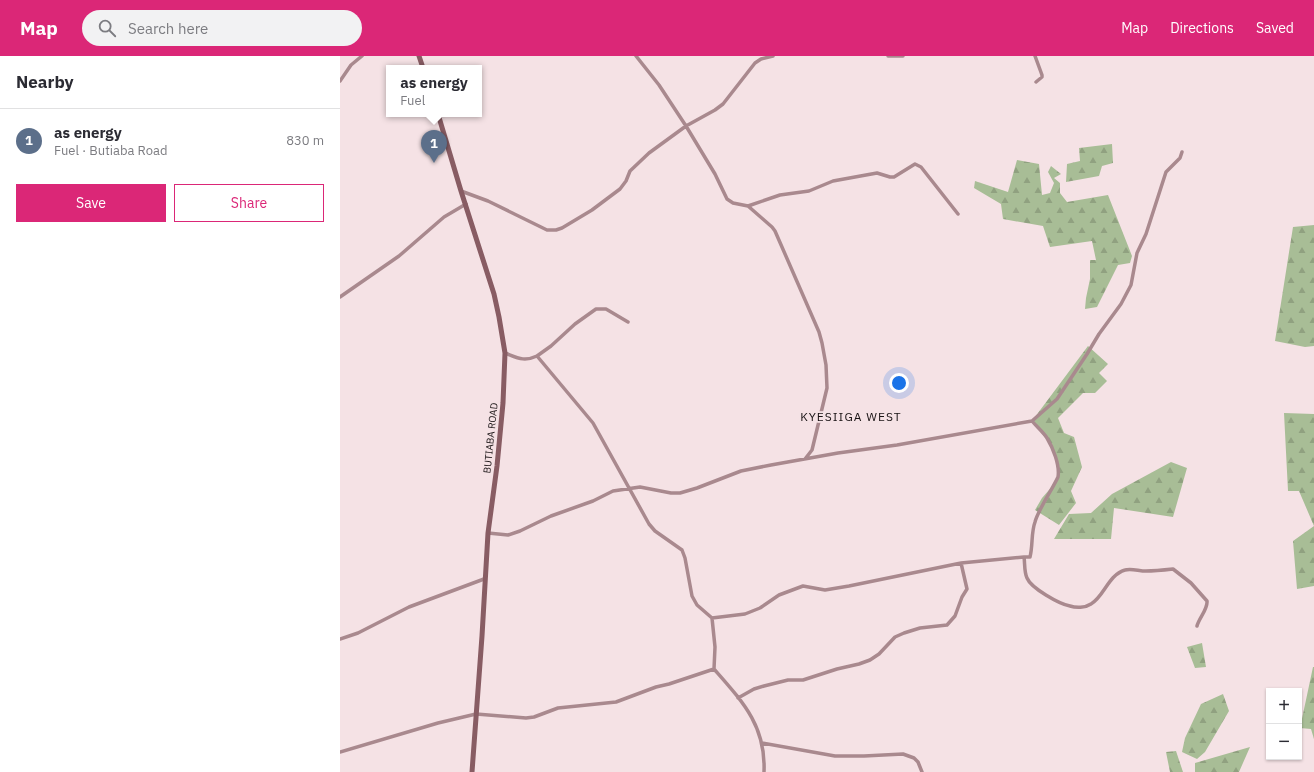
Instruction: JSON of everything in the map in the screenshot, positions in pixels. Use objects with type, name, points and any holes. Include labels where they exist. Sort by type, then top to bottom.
[{"type":"main road","name":"BUTIABA ROAD","points":[[439,117],[494,294],[505,353],[503,403],[484,578],[482,636],[472,772]]},
{"type":"street","points":[[340,81],[351,65],[362,56]]},
{"type":"street","points":[[636,56],[659,85],[686,126],[715,174],[727,199],[733,203],[748,206],[772,227],[777,235],[796,282],[819,332],[822,343],[827,388],[812,450],[805,459]]},
{"type":"street","points":[[461,191],[488,201],[547,230],[556,230],[592,210],[620,189],[634,167],[649,153],[686,126],[719,107],[755,63],[761,59],[773,56]]},
{"type":"street","points":[[888,56],[904,56]]},
{"type":"street","points":[[1035,56],[1042,75],[1042,77],[1036,82]]},
{"type":"street","points":[[488,533],[508,535],[520,531],[556,514],[614,491],[640,487],[671,493],[680,492],[698,488],[741,471],[838,453],[897,445],[1032,421],[1057,398],[1099,334],[1121,304],[1131,285],[1137,253],[1146,234],[1166,172],[1180,158],[1182,152]]},
{"type":"street","points":[[748,206],[780,195],[809,191],[834,181],[876,173],[890,177],[894,176],[915,164],[921,167],[958,214]]},
{"type":"street","points":[[340,297],[399,256],[448,214],[466,204]]},
{"type":"street","points":[[505,353],[520,359],[529,360],[551,346],[575,324],[596,309],[606,309],[628,322]]},
{"type":"street","points":[[537,356],[592,423],[614,460],[628,489],[655,531],[682,550],[685,558],[692,596],[697,605],[712,618],[715,647],[714,670],[738,698],[756,725],[762,743],[764,772]]},
{"type":"street","points":[[712,618],[745,614],[760,608],[779,595],[803,586],[825,590],[961,563],[1030,557],[1033,528],[1036,519],[1059,473],[1058,466],[1047,438],[1032,421]]},
{"type":"street","points":[[1024,557],[1025,574],[1030,582],[1049,597],[1063,604],[1076,607],[1090,605],[1115,576],[1124,570],[1175,570],[1191,583],[1207,601],[1207,605],[1197,626]]},
{"type":"street","points":[[738,698],[758,687],[788,680],[803,680],[837,669],[859,664],[870,660],[879,654],[895,637],[904,633],[920,628],[947,625],[955,616],[967,589],[961,563]]},
{"type":"street","points":[[340,639],[358,633],[409,607],[484,578]]},
{"type":"street","points":[[340,752],[438,723],[476,714],[526,718],[534,717],[558,708],[616,702],[656,687],[714,670]]},
{"type":"street","points":[[762,743],[835,756],[849,757],[903,754],[914,758],[918,762],[922,772]]},
{"type":"green space","points":[[1112,144],[1113,163],[1102,166],[1099,176],[1066,182],[1067,164],[1080,161],[1079,148]]},
{"type":"green space","points":[[1017,160],[1039,164],[1042,195],[1050,193],[1054,183],[1048,172],[1051,166],[1061,174],[1054,178],[1060,183],[1060,193],[1067,202],[1108,195],[1132,256],[1130,263],[1118,265],[1097,307],[1085,309],[1090,279],[1090,260],[1096,260],[1092,241],[1050,247],[1043,226],[1003,219],[1001,204],[974,188],[975,181],[1008,192]]},
{"type":"green space","points":[[1314,225],[1314,346],[1305,347],[1275,341],[1293,227]]},
{"type":"green space","points":[[1088,346],[1108,364],[1099,373],[1107,381],[1095,393],[1083,393],[1058,418],[1064,433],[1074,437],[1082,467],[1071,491],[1076,503],[1059,525],[1035,510],[1042,498],[1056,482],[1059,469],[1050,444],[1032,421]]},
{"type":"green space","points":[[1284,413],[1314,414],[1314,526],[1299,491],[1288,491]]},
{"type":"green space","points":[[1171,462],[1187,468],[1173,517],[1114,508],[1111,539],[1054,539],[1069,514],[1091,513],[1112,494]]},
{"type":"green space","points":[[1314,526],[1314,586],[1297,589],[1293,541]]},
{"type":"green space","points":[[1202,643],[1206,667],[1195,668],[1187,647]]},
{"type":"green space","points":[[1314,667],[1314,739],[1311,729],[1302,728],[1302,719]]},
{"type":"green space","points":[[1223,694],[1229,711],[1205,752],[1197,759],[1182,752],[1185,738],[1201,704]]},
{"type":"green space","points":[[1250,747],[1239,772],[1195,772],[1195,763]]},
{"type":"green space","points":[[1176,751],[1183,772],[1170,772],[1166,752]]},
{"type":"place","name":"as energy","points":[[434,163]]},
{"type":"district","name":"KYESIIGA WEST","points":[[851,417]]}]
